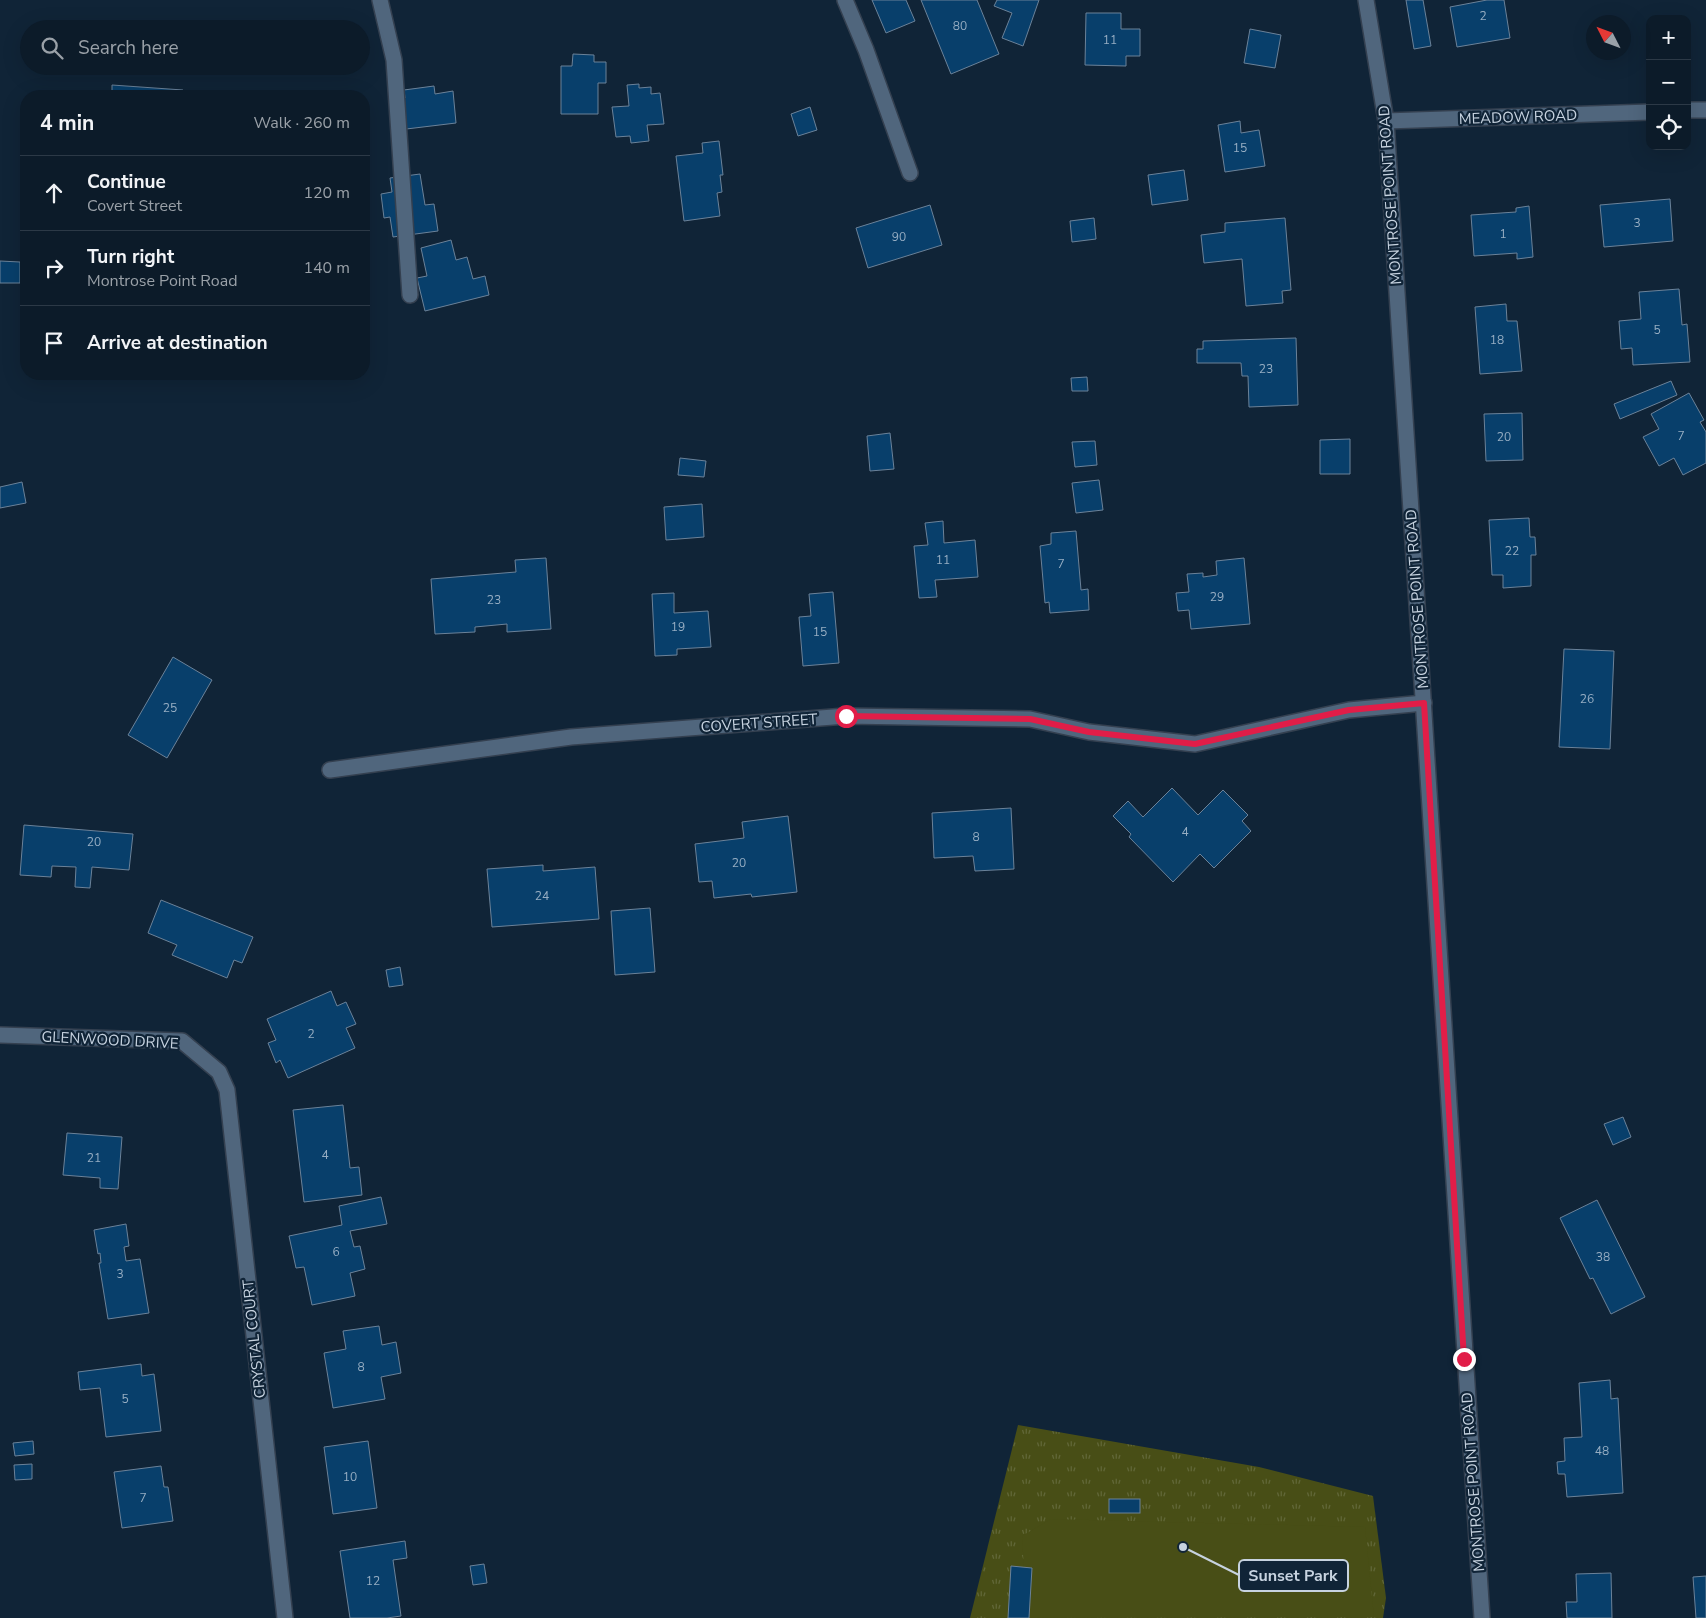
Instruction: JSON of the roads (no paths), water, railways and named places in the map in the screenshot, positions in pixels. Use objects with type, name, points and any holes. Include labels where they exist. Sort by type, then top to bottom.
[{"type":"street","points":[[380,0],[394,60],[410,295]]},
{"type":"street","points":[[845,0],[866,50],[910,173]]},
{"type":"street","name":"MONTROSE POINT ROAD","points":[[1366,0],[1386,121],[1482,1618]]},
{"type":"street","points":[[1691,110],[1706,110]]},
{"type":"street","name":"MEADOW ROAD","points":[[1386,121],[1646,112]]},
{"type":"street","name":"COVERT STREET","points":[[330,770],[571,737],[846,716],[1030,719],[1089,732],[1195,744],[1349,710],[1424,703]]},
{"type":"street","name":"GLENWOOD DRIVE","points":[[0,1034],[182,1041],[212,1065]]},
{"type":"street","name":"CRYSTAL COURT","points":[[212,1065],[219,1072],[227,1090],[284,1618]]},
{"type":"place","name":"Sunset Park","points":[[1183,1547]]}]
